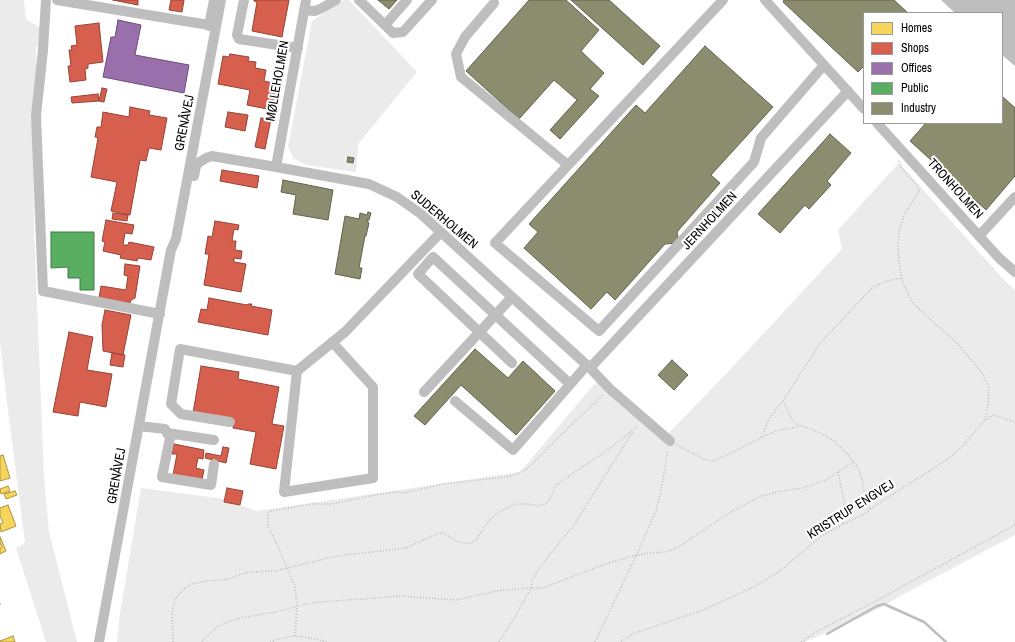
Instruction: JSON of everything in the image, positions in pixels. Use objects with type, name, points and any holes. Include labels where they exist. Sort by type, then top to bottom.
[{"type":"street","points":[[46,0],[43,50],[36,116],[43,291],[160,314]]},
{"type":"street","points":[[57,0],[81,2],[212,26]]},
{"type":"street","name":"GRENÅVEJ","points":[[99,642],[171,250],[176,239],[182,208],[212,26],[214,0]]},
{"type":"street","name":"GRENÅVEJ","points":[[171,250],[170,239],[212,26],[221,0]]},
{"type":"street","points":[[244,0],[237,35],[239,39],[298,48]]},
{"type":"street","points":[[305,5],[315,11],[336,0]]},
{"type":"street","points":[[359,0],[393,32],[403,32],[432,0]]},
{"type":"street","points":[[385,25],[406,0]]},
{"type":"street","points":[[723,0],[495,243],[599,331],[754,162],[760,138],[824,65]]},
{"type":"street","points":[[765,0],[863,108]]},
{"type":"street","points":[[494,3],[465,37],[456,54],[461,77],[568,165]]},
{"type":"street","name":"MØLLEHOLMEN","points":[[276,167],[305,5]]},
{"type":"street","name":"JERNHOLMEN","points":[[454,401],[513,450],[570,384],[848,91]]},
{"type":"street","name":"TRONHOLMEN","points":[[878,124],[999,258],[1015,272]]},
{"type":"street","name":"SUDERHOLMEN","points":[[182,208],[192,184],[196,166],[201,160],[212,156],[369,184],[397,197],[421,214],[588,366],[610,389],[670,441]]},
{"type":"street","points":[[979,236],[1015,198]]},
{"type":"street","points":[[332,342],[373,387],[373,478],[284,492],[297,371],[332,342],[345,332],[440,232]]},
{"type":"street","points":[[512,363],[418,274],[433,257],[570,384]]},
{"type":"street","points":[[424,392],[512,297]]},
{"type":"street","points":[[230,422],[182,414],[171,404],[180,349],[297,371]]},
{"type":"street","points":[[139,426],[165,429],[170,438],[162,477],[211,485],[214,464]]},
{"type":"street","points":[[167,433],[214,440]]},
{"type":"path","points":[[897,157],[901,167],[917,185],[919,191],[904,215],[899,232],[898,244],[901,278],[912,302],[956,342],[983,374],[990,388],[985,420]]},
{"type":"path","points":[[761,438],[771,416],[783,401],[821,342],[873,287],[887,280],[901,278]]},
{"type":"path","points":[[295,636],[297,606],[295,586],[268,526],[268,513],[271,511],[312,504],[332,504],[380,494],[396,492],[404,493],[443,484],[506,477],[520,473],[610,389]]},
{"type":"path","points":[[783,401],[793,421],[799,427]]},
{"type":"path","points":[[985,420],[994,416],[1015,422]]},
{"type":"path","points":[[173,642],[172,613],[175,600],[182,590],[192,584],[206,580],[223,580],[249,572],[274,571],[337,556],[406,548],[437,534],[444,533],[458,542],[469,544],[476,540],[489,520],[501,511],[516,504],[538,506],[546,504],[552,497],[556,485],[606,451],[645,420]]},
{"type":"path","name":"KRISTRUP ENGVEJ","points":[[621,642],[632,634],[703,610],[754,587],[780,571],[822,536],[866,513],[945,461],[961,448],[985,420]]},
{"type":"path","points":[[595,642],[656,511],[670,441],[706,460],[712,461],[776,431],[799,427],[812,429],[833,440],[857,466],[870,509]]},
{"type":"path","points":[[499,642],[531,588],[532,581],[539,568],[574,525],[634,430]]},
{"type":"path","points":[[202,642],[218,627],[227,622],[320,602],[401,596],[456,600],[496,590],[543,588],[605,564],[636,556],[666,552],[675,548],[731,512],[761,496],[803,488],[826,480],[853,462]]},
{"type":"path","points":[[838,472],[844,501],[843,525]]},
{"type":"path","points":[[801,642],[816,632],[885,596],[1015,524]]},
{"type":"path","points":[[270,642],[295,636],[327,642]]},
{"type":"shaded area","points":[[0,0],[24,0],[26,19],[42,29],[40,43],[36,48],[37,78],[33,140],[34,228],[44,478],[49,532],[77,642],[46,642],[16,548],[25,543],[0,343]]},
{"type":"shaded area","points":[[344,0],[349,0],[417,72],[358,144],[356,172],[306,165],[293,158],[288,146],[312,21]]},
{"type":"shaded area","points":[[941,0],[1015,0],[1015,66],[1003,56],[1003,12],[954,12]]},
{"type":"shaded area","points":[[899,163],[1004,280],[1015,290],[1015,535],[872,612],[805,642],[117,642],[120,614],[141,488],[224,499],[257,511],[520,472],[596,382],[663,439],[842,249],[838,230]]},
{"type":"building: Homes","points":[[3,455],[10,478],[0,481],[0,456]]},
{"type":"building: Homes","points":[[8,486],[10,491],[1,494],[0,489]]},
{"type":"building: Homes","points":[[15,491],[17,495],[6,499],[4,494]]},
{"type":"building: Homes","points":[[8,505],[16,526],[1,532],[0,524],[3,523],[0,516],[0,508]]},
{"type":"building: Homes","points":[[0,537],[6,551],[0,554],[0,548],[2,547]]},
{"type":"building: Homes","points":[[13,636],[15,642],[0,642],[0,641]]},
{"type":"building: Shops","points":[[113,0],[138,0],[138,5]]},
{"type":"building: Shops","points":[[171,0],[184,0],[182,12],[169,10]]},
{"type":"building: Shops","points":[[254,0],[289,0],[282,37],[252,31],[257,2]]},
{"type":"building: Shops","points":[[99,23],[103,62],[88,64],[88,68],[85,69],[86,80],[70,82],[68,66],[71,66],[69,50],[72,50],[71,46],[77,45],[75,26]]},
{"type":"building: Shops","points":[[230,54],[249,57],[248,61],[256,62],[255,68],[266,70],[264,81],[277,84],[272,110],[247,105],[250,90],[218,84],[223,56],[229,57]]},
{"type":"building: Shops","points":[[102,88],[107,89],[104,102],[99,101]]},
{"type":"building: Shops","points":[[98,94],[99,101],[72,103],[71,97]]},
{"type":"building: Shops","points":[[130,107],[150,111],[149,115],[167,118],[161,150],[149,148],[146,161],[140,160],[130,215],[111,211],[117,182],[91,177],[98,138],[95,137],[97,127],[101,127],[103,112],[129,117]]},
{"type":"building: Shops","points":[[228,112],[248,115],[245,131],[225,127]]},
{"type":"building: Shops","points":[[261,118],[271,119],[265,149],[255,147]]},
{"type":"building: Shops","points":[[222,170],[259,176],[257,188],[220,181]]},
{"type":"building: Shops","points":[[113,213],[128,215],[127,221],[112,219]]},
{"type":"building: Shops","points":[[106,220],[134,225],[132,234],[125,233],[123,245],[128,245],[129,242],[154,247],[151,260],[138,258],[137,261],[120,258],[121,255],[103,251],[105,242],[102,241]]},
{"type":"building: Shops","points":[[215,221],[239,225],[238,230],[234,229],[232,241],[236,241],[235,250],[242,251],[241,259],[234,258],[234,262],[246,264],[241,292],[204,285],[209,254],[205,254],[208,236],[212,237]]},
{"type":"building: Shops","points":[[125,264],[140,266],[135,298],[131,300],[130,303],[99,298],[101,286],[126,290],[128,276],[124,275]]},
{"type":"building: Shops","points":[[209,298],[247,305],[252,304],[251,306],[272,310],[268,335],[198,322],[201,309],[207,310]]},
{"type":"building: Shops","points":[[105,310],[131,315],[123,355],[103,351],[102,325]]},
{"type":"building: Shops","points":[[69,332],[93,337],[87,370],[112,374],[106,407],[80,402],[78,416],[53,412]]},
{"type":"building: Shops","points":[[112,353],[125,355],[123,367],[110,365]]},
{"type":"building: Shops","points":[[201,366],[239,372],[238,379],[279,387],[272,424],[284,426],[276,469],[250,464],[256,432],[233,428],[234,420],[193,413]]},
{"type":"building: Shops","points":[[174,444],[204,450],[203,459],[198,458],[196,468],[204,470],[202,480],[173,475],[177,454],[172,454]]},
{"type":"building: Shops","points":[[223,447],[229,448],[226,463],[205,458],[206,453],[221,456]]},
{"type":"building: Shops","points":[[227,488],[243,491],[240,505],[224,502]]},
{"type":"building: Offices","points":[[118,20],[141,25],[135,55],[189,65],[184,93],[103,77],[111,37],[115,37]]},
{"type":"building: Public","points":[[51,232],[94,232],[94,290],[80,290],[80,278],[68,278],[68,267],[51,268]]},
{"type":"building: Industry","points":[[378,0],[397,0],[389,9]]},
{"type":"building: Industry","points":[[529,0],[566,0],[599,30],[581,51],[604,73],[590,89],[599,96],[560,139],[550,130],[577,100],[554,80],[519,119],[466,71]]},
{"type":"building: Industry","points":[[571,0],[609,0],[660,46],[643,65]]},
{"type":"building: Industry","points":[[784,0],[894,0],[907,12],[863,12],[863,67],[858,72],[783,2]]},
{"type":"building: Industry","points":[[705,46],[773,107],[711,175],[720,183],[677,232],[679,243],[665,244],[615,300],[607,292],[591,309],[524,248],[538,232],[529,224],[636,105],[645,113]]},
{"type":"building: Industry","points":[[1003,97],[1015,108],[1015,176],[986,210],[910,141],[925,124],[1003,124]]},
{"type":"building: Industry","points":[[830,134],[851,153],[827,181],[831,185],[809,209],[805,205],[780,233],[758,214]]},
{"type":"building: Industry","points":[[348,157],[354,158],[353,163],[347,162]]},
{"type":"building: Industry","points":[[283,180],[333,190],[328,220],[293,214],[296,195],[281,192]]},
{"type":"building: Industry","points":[[368,212],[371,213],[369,220],[366,220],[369,223],[359,268],[362,268],[360,279],[335,274],[345,216],[359,219],[360,213],[367,215]]},
{"type":"building: Industry","points":[[475,349],[508,378],[523,361],[555,391],[516,435],[461,385],[425,425],[414,416]]},
{"type":"building: Industry","points":[[672,360],[688,375],[674,390],[658,375]]},
{"type":"waterway","points":[[827,634],[877,606],[884,604],[924,622],[946,642]]}]
